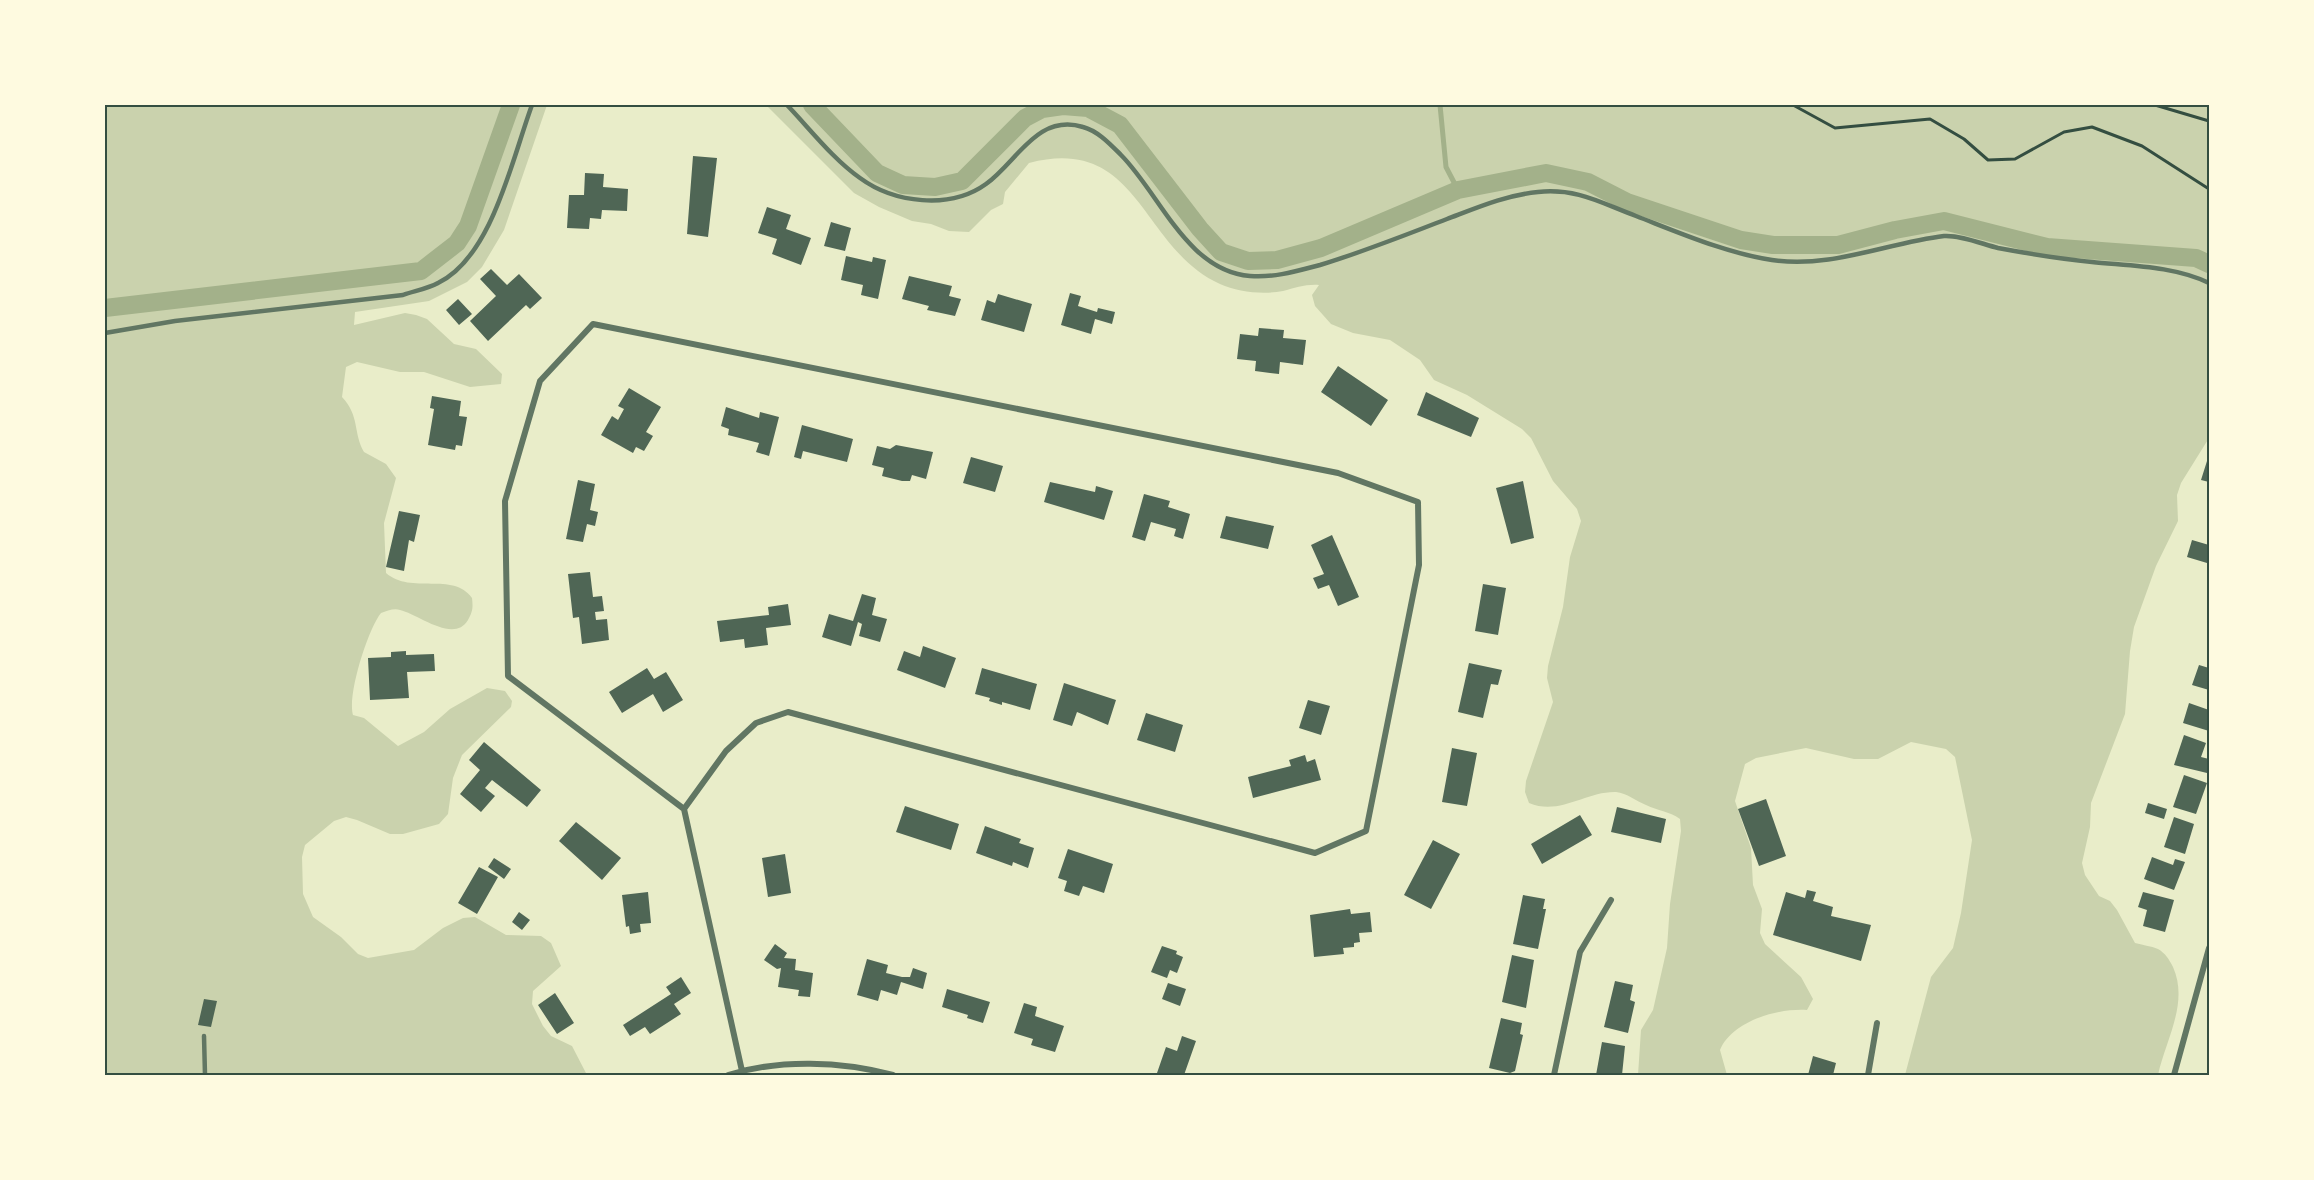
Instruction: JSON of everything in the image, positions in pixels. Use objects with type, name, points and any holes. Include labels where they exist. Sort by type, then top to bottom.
[{"type":"street","points":[[684,809],[726,750],[756,723],[788,712],[1315,853],[1366,831],[1419,565],[1418,502],[1338,472],[593,324],[540,381],[506,501],[508,676],[684,809],[742,1071]]},
{"type":"street","points":[[1554,1075],[1580,952],[1611,900]]},
{"type":"street","points":[[2174,1075],[2209,948]]},
{"type":"street","points":[[1868,1075],[1877,1023]]},
{"type":"street","points":[[728,1075],[742,1071],[807,1063],[893,1075]]},
{"type":"lane","points":[[105,333],[175,321],[403,295],[438,283],[466,261],[488,230],[532,105]]},
{"type":"lane","points":[[787,105],[857,176],[883,192],[903,199],[936,200],[974,192],[991,181],[1035,135],[1051,127],[1084,127],[1106,140],[1132,166],[1182,233],[1207,261],[1248,276],[1283,275],[1353,255],[1496,200],[1539,192],[1586,194],[1670,230],[1741,253],[1774,260],[1805,261],[1841,257],[1950,236],[2048,258],[2164,270],[2209,283]]},
{"type":"lane","points":[[204,1036],[205,1075]]},
{"type":"path","points":[[1793,105],[1835,128],[1930,119],[1964,139],[1988,160],[2015,159],[2064,132],[2092,127],[2142,146],[2209,189]]},
{"type":"path","points":[[2155,105],[2209,120]]},
{"type":"green space","points":[[105,105],[547,105],[504,230],[482,267],[467,282],[429,301],[355,312],[354,325],[405,313],[427,319],[454,344],[476,349],[502,374],[501,384],[470,387],[424,372],[400,372],[357,362],[346,367],[342,397],[354,418],[358,438],[364,452],[386,464],[396,478],[384,523],[386,573],[407,582],[454,586],[464,590],[472,598],[472,611],[468,620],[462,627],[454,629],[436,625],[398,609],[381,613],[370,633],[360,662],[353,693],[353,715],[364,718],[398,746],[424,732],[450,709],[487,688],[505,691],[512,701],[511,707],[462,755],[453,778],[448,814],[439,824],[403,834],[390,834],[346,817],[334,821],[305,845],[302,857],[303,894],[313,917],[341,937],[358,954],[368,958],[414,950],[443,928],[463,918],[475,917],[506,935],[541,936],[551,943],[561,966],[533,991],[532,1004],[551,1036],[572,1046],[587,1075],[105,1075]]},
{"type":"green space","points":[[766,105],[2209,105],[2209,438],[2181,483],[2177,495],[2178,521],[2156,566],[2134,627],[2125,714],[2091,803],[2090,827],[2082,863],[2085,875],[2099,896],[2110,901],[2117,910],[2135,943],[2163,952],[2173,967],[2179,994],[2174,1021],[2158,1075],[1905,1075],[1931,977],[1953,948],[1961,913],[1972,840],[1955,757],[1946,749],[1911,742],[1878,759],[1854,759],[1806,748],[1756,758],[1745,764],[1735,801],[1751,848],[1753,885],[1762,909],[1760,933],[1765,944],[1801,977],[1813,999],[1807,1010],[1770,1014],[1757,1018],[1735,1031],[1720,1050],[1727,1075],[1638,1075],[1641,1030],[1653,1010],[1667,948],[1670,904],[1681,831],[1680,819],[1616,792],[1594,795],[1551,807],[1529,803],[1525,792],[1526,781],[1553,702],[1547,678],[1548,666],[1563,607],[1570,557],[1581,521],[1577,509],[1553,481],[1531,438],[1522,429],[1467,395],[1434,380],[1420,360],[1390,340],[1353,333],[1331,324],[1315,306],[1312,295],[1319,285],[1259,293],[1220,284],[1193,267],[1172,246],[1136,199],[1117,179],[1094,165],[1066,158],[1029,163],[1005,192],[1003,204],[991,210],[969,232],[949,231],[931,224],[912,221],[854,193]]},
{"type":"building","points":[[693,156],[717,158],[708,237],[687,234]]},
{"type":"building","points":[[585,173],[604,174],[603,187],[628,189],[627,211],[602,210],[601,219],[590,218],[589,229],[567,228],[569,195],[584,195]]},
{"type":"building","points":[[767,207],[791,215],[786,229],[811,238],[801,265],[772,254],[777,239],[758,233]]},
{"type":"building","points":[[831,222],[851,228],[845,251],[824,246]]},
{"type":"building","points":[[846,256],[872,262],[873,257],[886,260],[878,299],[861,295],[863,285],[841,280]]},
{"type":"building","points":[[491,269],[507,285],[519,274],[542,298],[530,309],[526,305],[488,341],[470,321],[496,296],[480,279]]},
{"type":"building","points":[[909,276],[952,286],[949,296],[961,299],[955,316],[927,310],[929,306],[902,299]]},
{"type":"building","points":[[1070,293],[1081,296],[1078,306],[1097,312],[1098,308],[1115,312],[1112,324],[1095,319],[1091,334],[1061,325]]},
{"type":"building","points":[[998,294],[1032,304],[1024,332],[981,320],[987,300],[995,303]]},
{"type":"building","points":[[458,299],[472,314],[459,325],[446,310]]},
{"type":"building","points":[[1259,328],[1284,330],[1283,338],[1306,340],[1303,365],[1280,362],[1279,374],[1255,371],[1256,361],[1237,359],[1240,334],[1258,336]]},
{"type":"building","points":[[1338,366],[1388,400],[1371,426],[1321,392]]},
{"type":"building","points":[[629,388],[661,407],[646,432],[653,436],[644,451],[636,447],[633,453],[601,435],[612,416],[618,420],[624,409],[618,406]]},
{"type":"building","points":[[1426,392],[1479,418],[1471,437],[1417,415]]},
{"type":"building","points":[[432,396],[461,401],[459,416],[467,417],[462,446],[456,445],[455,450],[428,445],[434,409],[430,408]]},
{"type":"building","points":[[726,407],[759,418],[760,412],[779,417],[769,456],[756,452],[759,443],[728,435],[729,429],[721,426]]},
{"type":"building","points":[[802,425],[853,439],[847,462],[803,451],[801,459],[794,457]]},
{"type":"building","points":[[896,445],[933,452],[926,479],[912,475],[910,481],[902,481],[882,476],[884,468],[872,465],[877,446],[890,449]]},
{"type":"building","points":[[971,457],[1003,466],[995,492],[963,483]]},
{"type":"building","points":[[2207,461],[2209,461],[2209,482],[2201,480]]},
{"type":"building","points":[[578,480],[595,484],[590,510],[598,512],[595,526],[587,524],[583,542],[566,539]]},
{"type":"building","points":[[1523,481],[1534,538],[1511,544],[1496,488]]},
{"type":"building","points":[[1050,482],[1095,492],[1096,486],[1113,491],[1104,520],[1044,502]]},
{"type":"building","points":[[1144,494],[1170,501],[1168,507],[1190,514],[1183,539],[1174,536],[1176,529],[1151,522],[1145,541],[1132,537]]},
{"type":"building","points":[[399,511],[420,515],[414,542],[409,540],[404,571],[386,567]]},
{"type":"building","points":[[1226,516],[1274,526],[1268,549],[1220,538]]},
{"type":"building","points":[[1332,535],[1359,597],[1338,606],[1329,585],[1318,589],[1313,578],[1324,574],[1311,545]]},
{"type":"building","points":[[2192,540],[2209,545],[2207,563],[2187,557]]},
{"type":"building","points":[[590,572],[593,597],[602,596],[604,611],[595,612],[596,620],[607,619],[609,640],[582,644],[579,617],[573,618],[568,574]]},
{"type":"building","points":[[1483,584],[1506,588],[1498,635],[1475,631]]},
{"type":"building","points":[[862,594],[876,598],[872,615],[887,619],[880,642],[859,636],[862,624],[858,622],[851,646],[822,637],[829,614],[853,621]]},
{"type":"building","points":[[788,604],[791,625],[766,628],[768,645],[745,648],[744,639],[720,642],[717,621],[769,615],[768,607]]},
{"type":"building","points":[[923,646],[956,658],[945,688],[897,670],[904,651],[920,657]]},
{"type":"building","points":[[406,651],[406,655],[434,654],[435,671],[407,672],[409,698],[370,700],[368,658],[391,657],[391,652]]},
{"type":"building","points":[[1469,663],[1502,670],[1498,685],[1491,684],[1483,718],[1458,712]]},
{"type":"building","points":[[2199,665],[2209,668],[2209,690],[2192,685]]},
{"type":"building","points":[[647,668],[654,679],[666,672],[683,700],[663,712],[653,694],[622,713],[609,692]]},
{"type":"building","points":[[982,668],[1037,684],[1030,710],[1002,702],[1002,705],[989,701],[990,698],[975,694]]},
{"type":"building","points":[[1064,683],[1116,700],[1108,725],[1077,712],[1072,726],[1053,720]]},
{"type":"building","points":[[1308,700],[1330,706],[1321,735],[1299,728]]},
{"type":"building","points":[[2189,703],[2209,710],[2209,731],[2183,723]]},
{"type":"building","points":[[1146,713],[1183,725],[1175,752],[1137,740]]},
{"type":"building","points":[[2184,735],[2206,743],[2201,757],[2209,759],[2207,773],[2174,765]]},
{"type":"building","points":[[484,742],[541,790],[527,807],[492,780],[485,788],[495,796],[481,812],[460,794],[480,770],[469,760]]},
{"type":"building","points":[[1452,748],[1477,753],[1467,806],[1442,802]]},
{"type":"building","points":[[1305,755],[1307,762],[1315,759],[1321,780],[1253,798],[1248,777],[1291,766],[1289,760]]},
{"type":"building","points":[[2184,775],[2207,783],[2196,814],[2173,807]]},
{"type":"building","points":[[1766,799],[1786,856],[1759,866],[1738,809]]},
{"type":"building","points":[[2148,803],[2167,809],[2164,819],[2145,813]]},
{"type":"building","points":[[905,806],[959,824],[951,850],[896,832]]},
{"type":"building","points":[[1617,807],[1666,819],[1661,843],[1611,832]]},
{"type":"building","points":[[1580,815],[1592,835],[1542,864],[1531,844]]},
{"type":"building","points":[[2174,817],[2194,824],[2185,854],[2164,847]]},
{"type":"building","points":[[576,822],[621,858],[602,880],[559,841]]},
{"type":"building","points":[[985,826],[1021,839],[1019,843],[1034,848],[1028,868],[1013,862],[1012,866],[976,853]]},
{"type":"building","points":[[1433,840],[1460,854],[1431,909],[1404,895]]},
{"type":"building","points":[[1068,849],[1113,864],[1104,893],[1083,886],[1079,896],[1064,891],[1067,881],[1058,878]]},
{"type":"building","points":[[785,854],[791,893],[768,897],[762,858]]},
{"type":"building","points":[[2152,857],[2173,865],[2175,859],[2185,862],[2174,890],[2144,879]]},
{"type":"building","points":[[494,858],[511,869],[504,879],[488,867]]},
{"type":"building","points":[[479,867],[498,877],[477,914],[458,903]]},
{"type":"building","points":[[1807,890],[1816,892],[1813,901],[1833,907],[1831,916],[1871,925],[1861,961],[1773,935],[1786,892],[1805,898]]},
{"type":"building","points":[[648,892],[651,923],[640,924],[641,932],[630,934],[629,926],[626,927],[622,895]]},
{"type":"building","points":[[2143,892],[2174,900],[2165,932],[2143,926],[2147,910],[2138,907]]},
{"type":"building","points":[[1523,895],[1545,899],[1543,909],[1546,909],[1538,949],[1513,944]]},
{"type":"building","points":[[1350,909],[1351,914],[1370,912],[1372,932],[1359,933],[1360,942],[1354,943],[1354,947],[1343,948],[1344,954],[1314,957],[1310,915]]},
{"type":"building","points":[[519,912],[530,920],[522,930],[512,922]]},
{"type":"building","points":[[775,944],[787,953],[784,958],[796,959],[795,970],[813,973],[810,997],[798,996],[799,990],[778,987],[781,968],[777,969],[764,960]]},
{"type":"building","points":[[1162,946],[1177,951],[1176,954],[1183,957],[1177,973],[1170,970],[1167,978],[1151,972]]},
{"type":"building","points":[[1512,955],[1534,960],[1526,1008],[1502,1002]]},
{"type":"building","points":[[867,959],[888,965],[886,973],[902,977],[910,977],[913,968],[927,973],[923,989],[901,982],[897,995],[881,990],[878,1001],[857,995]]},
{"type":"building","points":[[681,977],[691,993],[674,1004],[681,1014],[650,1034],[645,1027],[630,1036],[623,1025],[671,994],[666,987]]},
{"type":"building","points":[[1615,981],[1633,985],[1630,1000],[1635,1002],[1628,1033],[1604,1027]]},
{"type":"building","points":[[1168,983],[1186,989],[1180,1006],[1162,999]]},
{"type":"building","points":[[947,989],[990,1002],[983,1023],[967,1018],[968,1015],[942,1007]]},
{"type":"building","points":[[555,993],[574,1023],[557,1034],[538,1005]]},
{"type":"building","points":[[204,999],[217,1001],[211,1027],[198,1025]]},
{"type":"building","points":[[1024,1003],[1037,1007],[1035,1016],[1064,1026],[1055,1052],[1031,1045],[1033,1039],[1014,1033]]},
{"type":"building","points":[[1501,1018],[1522,1023],[1520,1034],[1523,1035],[1515,1071],[1510,1073],[1489,1068]]},
{"type":"building","points":[[1182,1036],[1196,1041],[1184,1075],[1157,1073],[1166,1047],[1177,1051]]},
{"type":"building","points":[[1602,1042],[1625,1046],[1622,1075],[1596,1075]]},
{"type":"building","points":[[1813,1056],[1836,1063],[1833,1075],[1808,1075]]},
{"type":"waterway","points":[[105,308],[421,271],[457,243],[468,226],[511,105]]},
{"type":"waterway","points":[[812,105],[877,173],[903,185],[935,187],[962,181],[1025,118],[1042,109],[1063,106],[1088,108],[1120,125],[1200,229],[1221,252],[1248,261],[1277,260],[1321,248],[1458,190],[1546,173],[1588,182],[1627,202],[1741,240],[1773,245],[1838,245],[1895,230],[1944,221],[2047,247],[2196,258],[2209,264]]},
{"type":"waterway","points":[[1440,105],[1446,167],[1458,190]]}]
